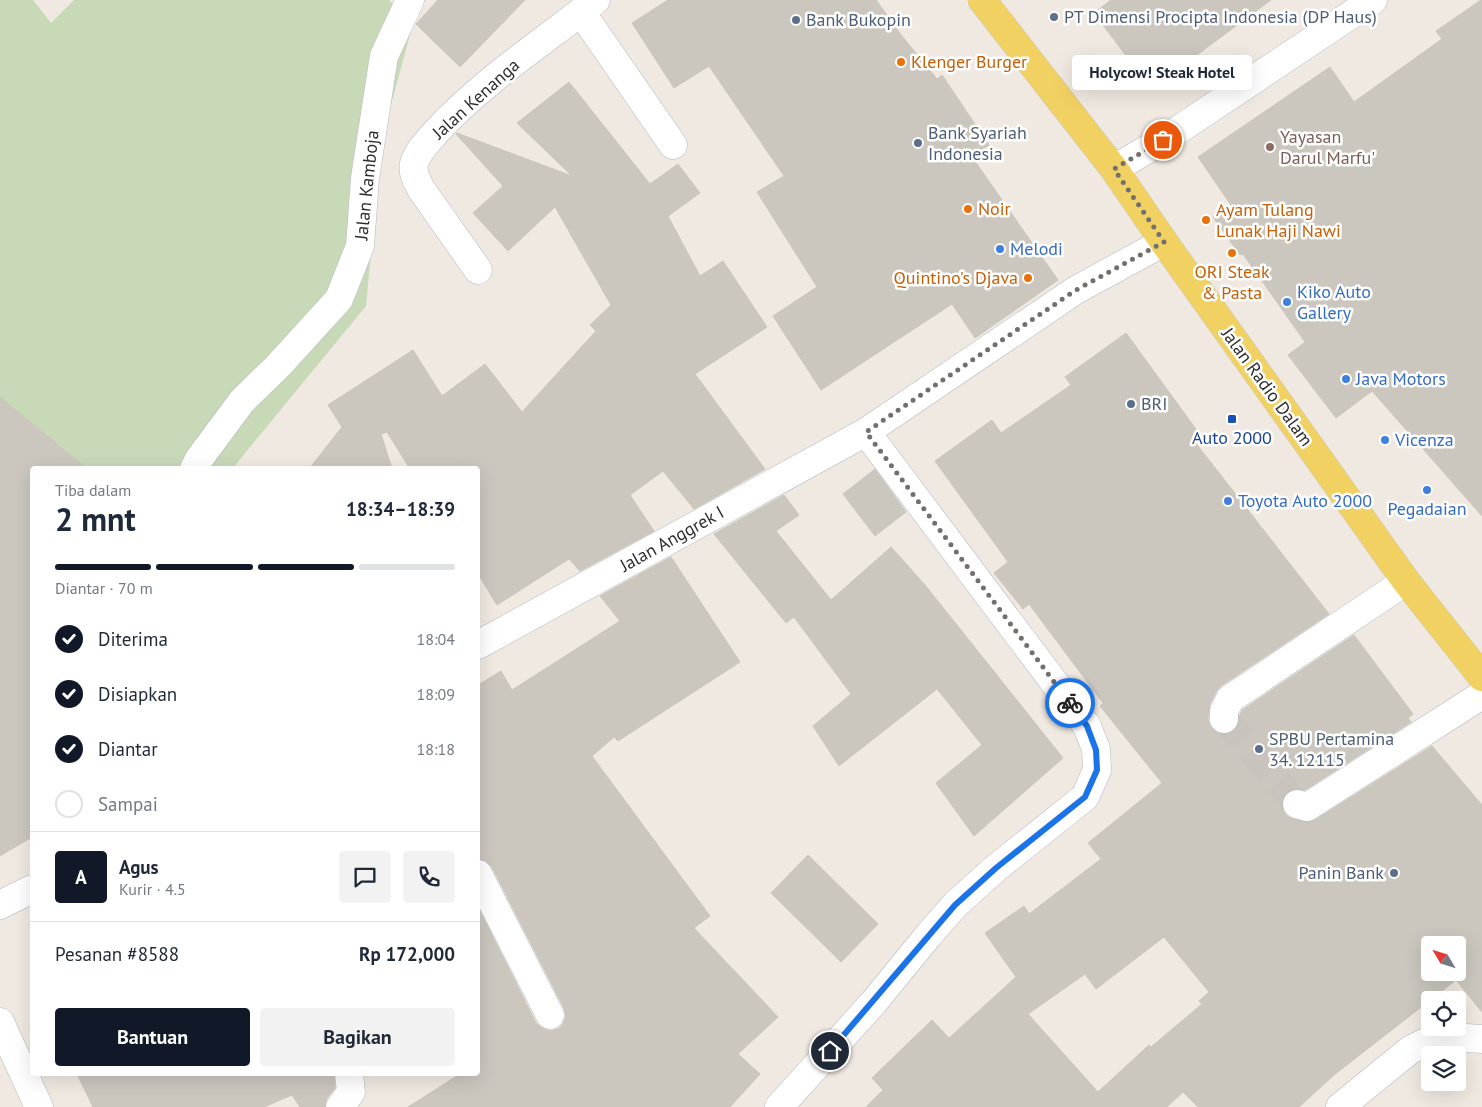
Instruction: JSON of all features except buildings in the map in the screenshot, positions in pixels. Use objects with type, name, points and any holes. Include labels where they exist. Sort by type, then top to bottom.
[{"type":"main road","name":"Jalan Radio Dalam","points":[[982,0],[1114,169],[1406,581],[1482,677]]},
{"type":"street","name":"Jalan Kamboja","points":[[196,466],[242,401],[278,366],[339,299],[360,246],[365,178],[384,56],[410,0]]},
{"type":"street","points":[[1114,169],[1163,140],[1373,0]]},
{"type":"street","points":[[589,6],[673,145]]},
{"type":"street","name":"Jalan Kenanga","points":[[478,270],[420,190],[414,176],[414,164],[424,146],[439,129],[487,84],[589,6]]},
{"type":"street","name":"Jalan Anggrek I","points":[[480,644],[866,432],[1076,290],[1164,242]]},
{"type":"street","points":[[780,1107],[874,1002],[955,905],[996,868],[1085,797],[1097,770],[1096,750],[1087,726],[866,432]]},
{"type":"street","points":[[1224,719],[1224,711],[1230,699],[1406,581]]},
{"type":"street","points":[[1297,804],[1307,807],[1482,695]]},
{"type":"street","points":[[480,878],[550,1015]]},
{"type":"street","points":[[0,905],[30,890]]},
{"type":"street","points":[[0,1022],[39,1107]]},
{"type":"street","points":[[1340,1107],[1410,1050],[1432,1039],[1450,1037],[1482,1039]]},
{"type":"street","points":[[340,1107],[351,1092],[349,1076]]},
{"type":"green space","points":[[0,0],[33,0],[51,23],[74,0],[389,0],[412,27],[382,138],[366,306],[234,466],[54,466],[0,419]]},
{"type":"tunnel","points":[[1224,719],[1297,804]]},
{"type":"way so far","points":[[1070,703],[866,432],[1076,290],[1164,242],[1114,169],[1163,140]]},
{"type":"place","name":"PT Dimensi Procipta Indonesia (DP Haus)","points":[[1054,17]]},
{"type":"place","name":"Bank Bukopin","points":[[796,20]]},
{"type":"place","name":"Klenger Burger","points":[[901,62]]},
{"type":"place","name":"Holycow! Steak Hotel","points":[[1163,140]]},
{"type":"place","name":"Bank Syariah Indonesia","points":[[918,143]]},
{"type":"place","name":"Yayasan Darul Marfu'","points":[[1270,147]]},
{"type":"place","name":"Noir","points":[[968,209]]},
{"type":"place","name":"Ayam Tulang Lunak Haji Nawi","points":[[1206,220]]},
{"type":"place","name":"Melodi","points":[[1000,249]]},
{"type":"place","name":"ORI Steak & Pasta","points":[[1232,253]]},
{"type":"place","name":"Quintino's Djava","points":[[1028,278]]},
{"type":"place","name":"Kiko Auto Gallery","points":[[1287,302]]},
{"type":"place","name":"Java Motors","points":[[1346,379]]},
{"type":"place","name":"BRI","points":[[1131,404]]},
{"type":"place","name":"Auto 2000","points":[[1232,419]]},
{"type":"place","name":"Vicenza","points":[[1385,440]]},
{"type":"place","name":"Pegadaian","points":[[1427,490]]},
{"type":"place","name":"Toyota Auto 2000","points":[[1228,501]]},
{"type":"place","name":"SPBU Pertamina 34. 12115","points":[[1259,749]]},
{"type":"place","name":"Panin Bank","points":[[1394,873]]},
{"type":"route","points":[[830,1051],[874,1002],[955,905],[996,868],[1085,797],[1097,770],[1096,750],[1087,726],[1070,703]]}]
